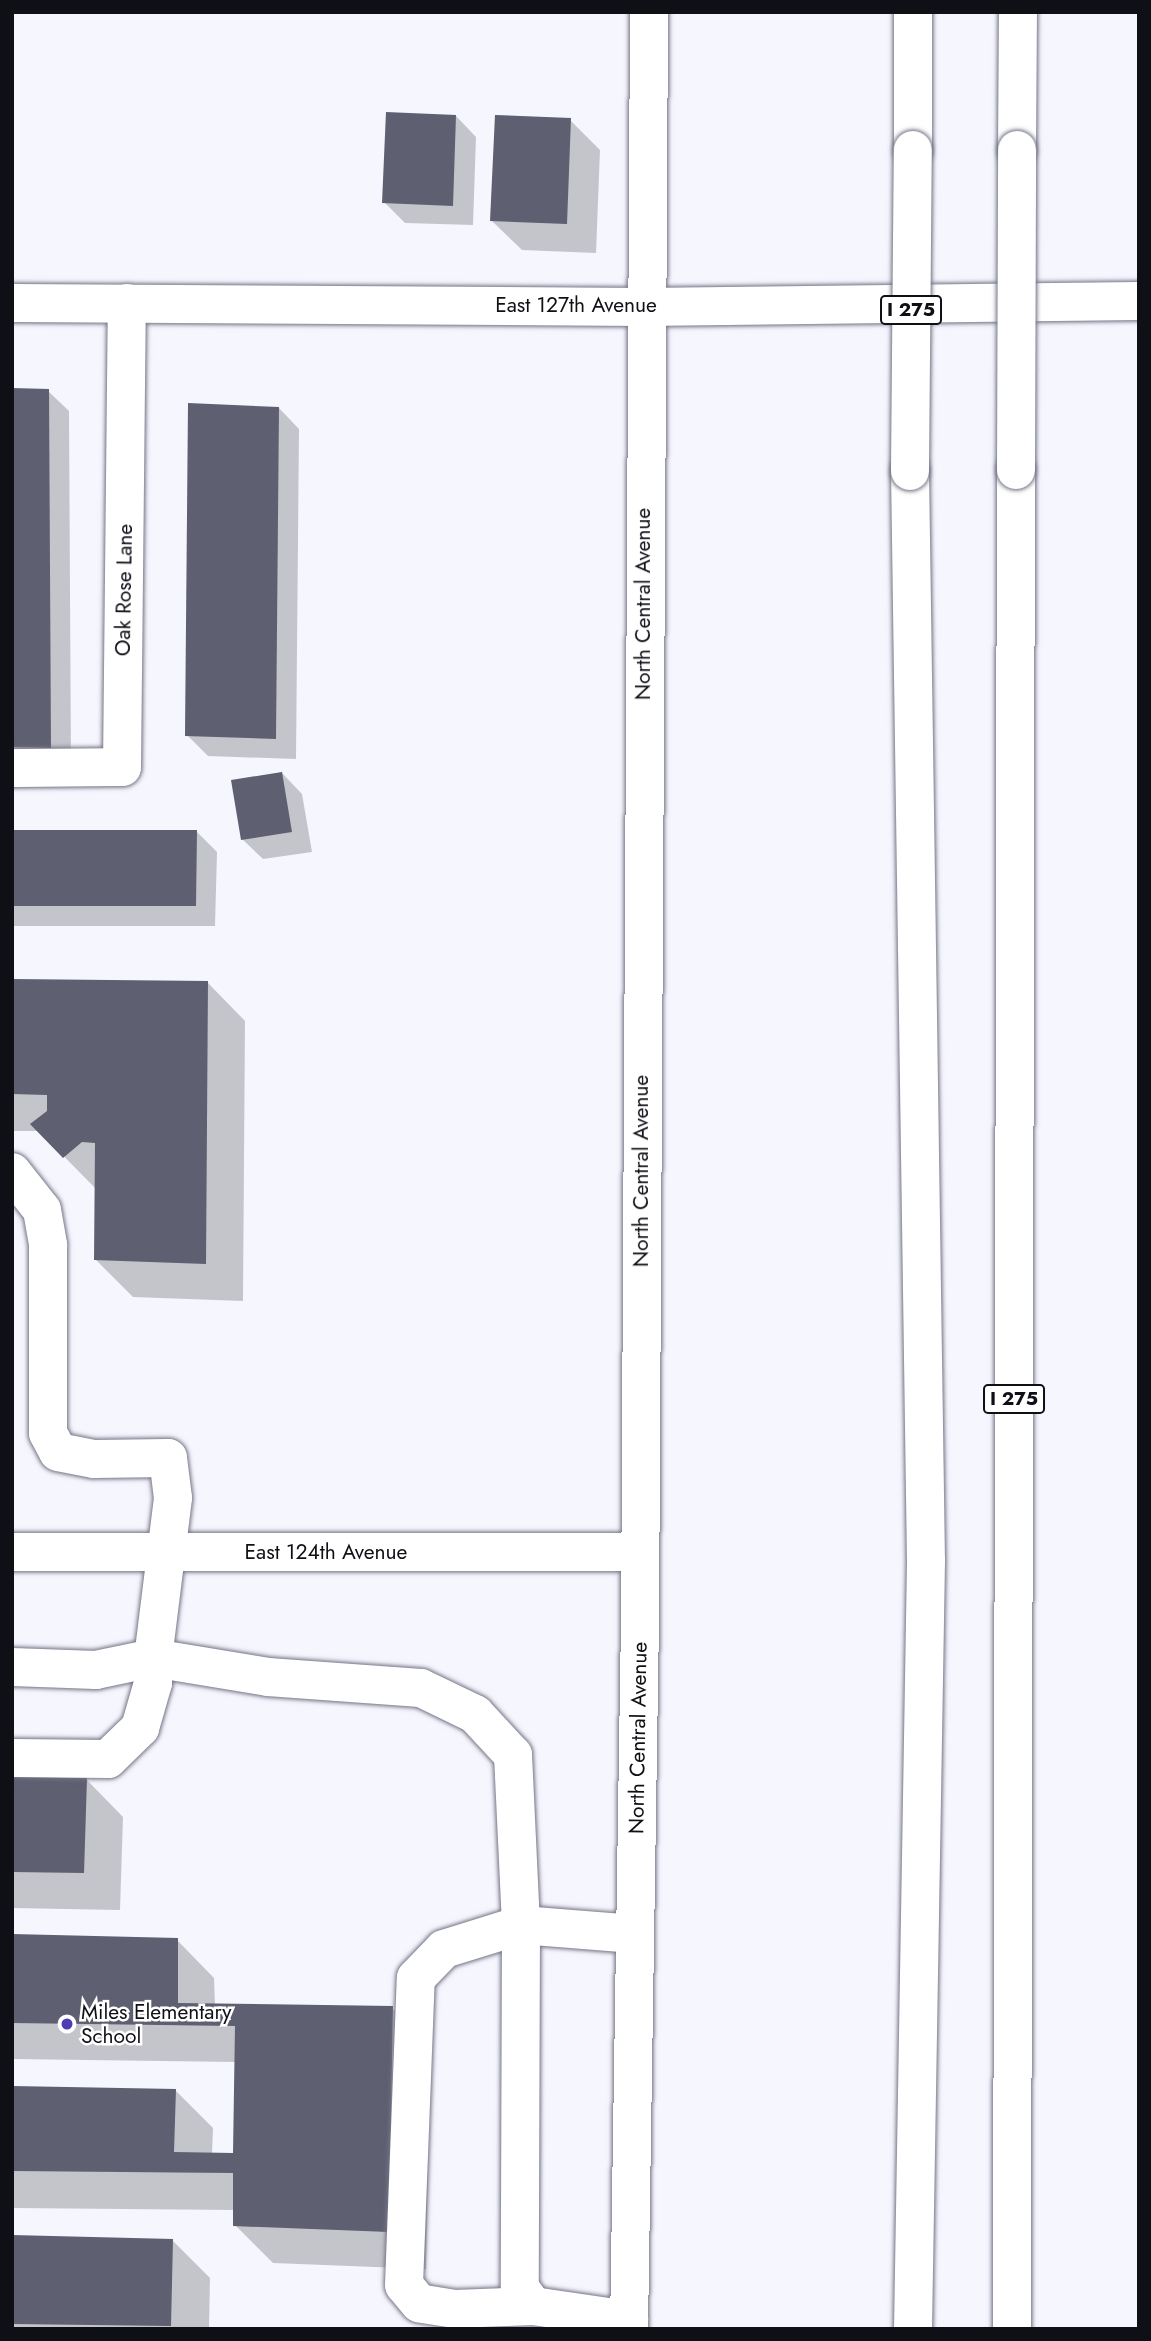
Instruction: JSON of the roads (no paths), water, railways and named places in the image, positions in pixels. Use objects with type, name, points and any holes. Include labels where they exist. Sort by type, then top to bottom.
[{"type":"main road","name":"North Central Avenue","points":[[629,2325],[640,1552],[644,307],[649,12]]},
{"type":"main road","name":"I 275","points":[[913,12],[910,471],[926,1561],[913,2329]]},
{"type":"main road","name":"I 275","points":[[1012,2329],[1018,12]]},
{"type":"main road","name":"East 127th Avenue","points":[[12,303],[644,307],[1139,301]]},
{"type":"main road","name":"Oak Rose Lane","points":[[12,768],[122,768],[127,303]]},
{"type":"main road","points":[[12,1172],[42,1210],[48,1245],[48,1433],[58,1452],[94,1458],[168,1458],[173,1498],[153,1658],[153,1683],[140,1728],[108,1759],[12,1758]]},
{"type":"main road","name":"East 124th Avenue","points":[[12,1552],[640,1552]]},
{"type":"main road","points":[[12,1667],[96,1670],[153,1658],[268,1676],[395,1683],[421,1688],[475,1714],[513,1755],[521,1925],[516,2237],[520,2288],[533,2306]]},
{"type":"main road","points":[[629,2325],[533,2306],[455,2309],[419,2303],[404,2285],[416,1978],[444,1949],[521,1925],[635,1934]]},
{"type":"place","name":"Miles Elementary School","points":[[67,2024]]}]
